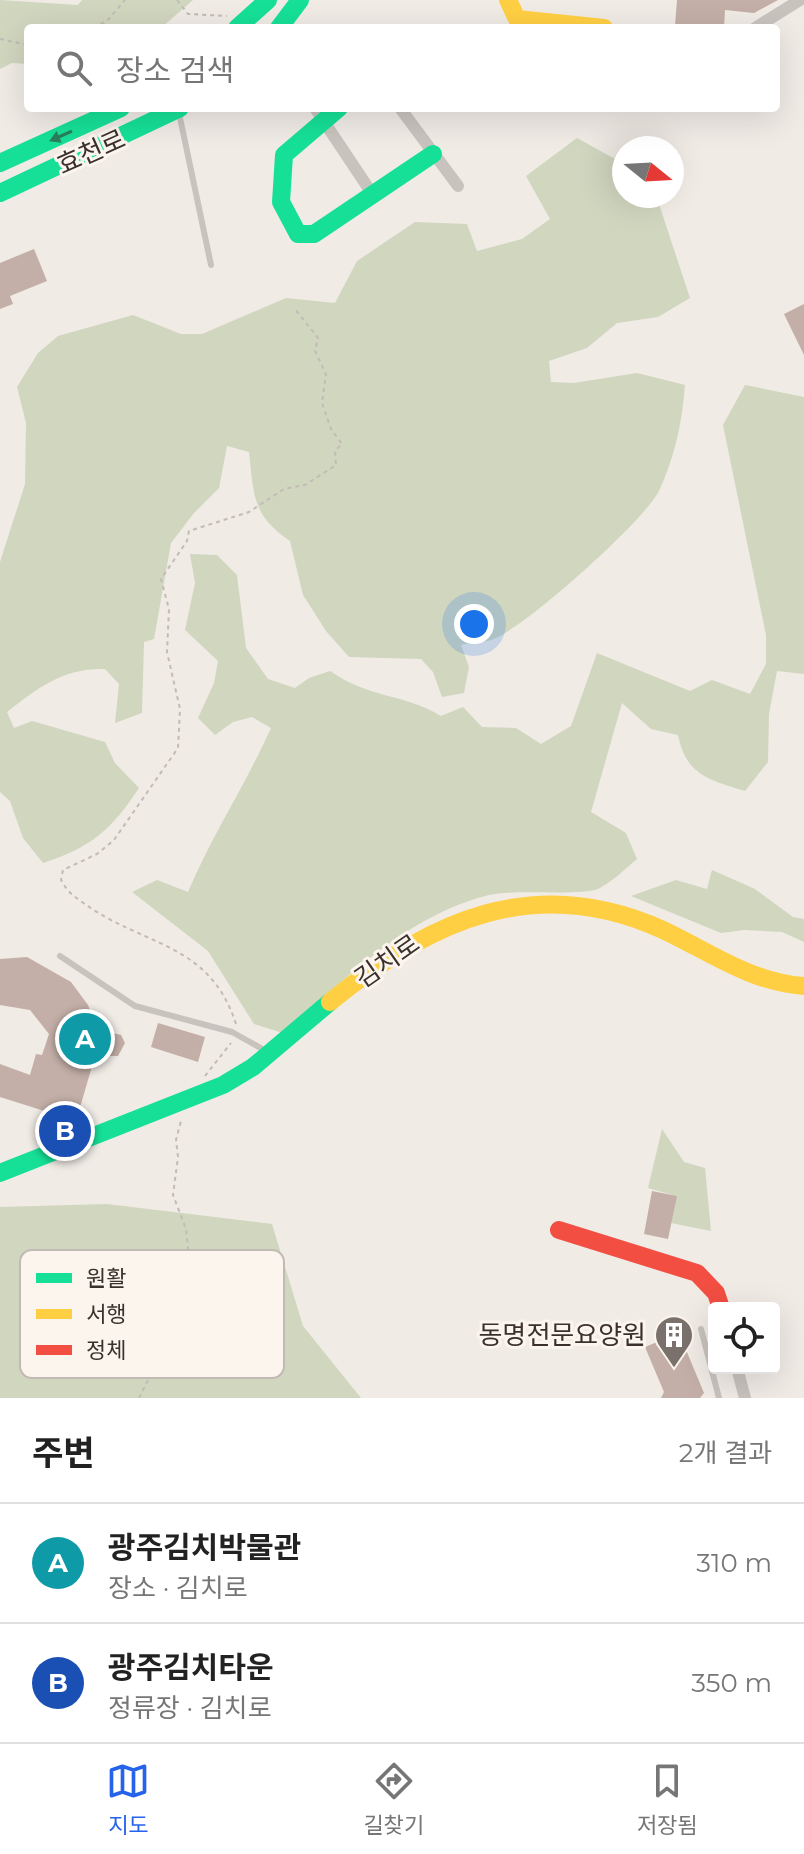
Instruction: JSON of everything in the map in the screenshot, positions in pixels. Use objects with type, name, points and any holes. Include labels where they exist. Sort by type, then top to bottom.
[{"type":"street","points":[[242,23],[268,0]]},
{"type":"street","points":[[285,24],[300,0]]},
{"type":"street","points":[[508,0],[517,19],[565,24]]},
{"type":"street","points":[[761,24],[800,0]]},
{"type":"street","name":"효천로","points":[[0,163],[112,112]]},
{"type":"street","name":"효천로","points":[[0,193],[173,112]]},
{"type":"street","points":[[403,112],[458,186]]},
{"type":"street","points":[[373,195],[320,115],[284,155],[281,202],[298,234],[310,236],[373,195],[433,154]]},
{"type":"street","name":"김치로","points":[[0,1173],[193,1100],[243,1074],[370,971],[422,935],[444,924],[495,910],[559,907],[621,915],[662,930],[737,969],[774,982],[804,986]]},
{"type":"street","points":[[559,1230],[697,1273],[716,1293],[719,1302]]},
{"type":"street","points":[[739,1374],[745,1398]]},
{"type":"lane","points":[[179,112],[211,265]]},
{"type":"lane","points":[[60,956],[135,1006],[238,1035],[269,1052]]},
{"type":"lane","points":[[701,1329],[719,1398]]},
{"type":"path","points":[[99,24],[106,22],[125,0]]},
{"type":"path","points":[[177,0],[188,14],[242,23]]},
{"type":"path","points":[[0,39],[24,44]]},
{"type":"path","points":[[188,1250],[186,1229],[173,1195],[178,1157],[176,1140],[205,1076],[238,1035],[229,1001],[203,968],[172,948],[109,921],[67,892],[61,880],[63,870],[97,854],[114,840],[178,748],[180,709],[167,652],[169,609],[161,579],[187,541],[189,531],[249,512],[284,489],[305,485],[336,465],[335,451],[342,444],[331,429],[322,403],[326,374],[315,351],[318,338],[295,309]]},
{"type":"path","points":[[139,1398],[149,1378]]},
{"type":"green space","points":[[0,0],[78,5],[82,0],[193,0],[166,24],[24,24],[24,64],[12,63],[0,69]]},
{"type":"green space","points":[[577,138],[612,157],[612,208],[660,208],[690,298],[658,317],[617,323],[587,348],[549,361],[551,382],[574,383],[637,373],[685,385],[673,452],[665,478],[649,506],[608,549],[529,617],[491,640],[461,645],[469,667],[464,693],[442,697],[433,672],[421,659],[349,657],[326,631],[303,595],[290,541],[268,522],[257,503],[249,452],[227,446],[219,488],[171,543],[154,639],[144,642],[142,713],[115,723],[119,684],[105,669],[76,672],[52,681],[7,712],[14,728],[32,721],[105,742],[115,763],[139,788],[99,835],[75,850],[43,863],[23,838],[10,801],[0,792],[0,562],[25,484],[26,423],[17,387],[38,353],[58,336],[133,315],[181,334],[202,334],[286,298],[335,303],[357,261],[415,222],[467,224],[477,251],[522,239],[550,219],[526,176]]},
{"type":"green space","points":[[745,385],[804,397],[804,674],[777,671],[769,714],[768,762],[745,791],[710,779],[687,759],[678,735],[651,729],[622,703],[591,812],[626,833],[637,859],[598,889],[501,893],[459,904],[404,933],[378,952],[283,1033],[254,1024],[208,951],[132,892],[157,880],[188,892],[271,728],[252,717],[233,722],[215,735],[198,718],[214,683],[218,661],[185,630],[195,583],[190,554],[217,555],[237,575],[246,648],[268,679],[295,688],[309,678],[330,671],[359,687],[413,703],[441,716],[463,707],[482,727],[516,728],[541,744],[571,726],[597,653],[690,691],[712,680],[750,694],[766,664],[766,635],[723,425]]},
{"type":"green space","points":[[712,870],[755,889],[793,917],[804,919],[804,942],[782,932],[744,930],[721,933],[631,896],[676,880],[707,889]]},
{"type":"green space","points":[[662,1129],[684,1162],[705,1168],[711,1231],[671,1223],[676,1196],[648,1188]]},
{"type":"green space","points":[[107,1204],[272,1224],[280,1250],[20,1250],[20,1378],[284,1378],[284,1263],[303,1326],[361,1398],[0,1398],[0,1207]]},
{"type":"building","points":[[677,0],[778,0],[754,13],[725,10],[724,24],[675,24]]},
{"type":"building","points":[[34,249],[47,281],[10,296],[13,304],[0,309],[0,263]]},
{"type":"building","points":[[804,304],[804,355],[784,314]]},
{"type":"building","points":[[27,957],[71,982],[88,1005],[97,1029],[121,1035],[125,1043],[118,1056],[95,1056],[76,1121],[0,1097],[0,1064],[30,1075],[36,1054],[42,1055],[49,1034],[30,1010],[0,1005],[0,959]]},
{"type":"building","points":[[158,1023],[205,1037],[198,1062],[151,1047]]},
{"type":"building","points":[[652,1191],[677,1196],[668,1239],[644,1234]]},
{"type":"building","name":"동명전문요양원","points":[[679,1333],[704,1393],[700,1398],[661,1398],[664,1392],[645,1347]]},
{"type":"traffic: fast","points":[[241,24],[268,0]]},
{"type":"traffic: fast","points":[[282,24],[300,0]]},
{"type":"traffic: fast","points":[[0,163],[112,112]]},
{"type":"traffic: fast","points":[[0,193],[172,112]]},
{"type":"traffic: fast","points":[[334,112],[284,155],[281,202],[298,234],[314,234],[433,154]]},
{"type":"traffic: fast","points":[[0,1173],[223,1085],[253,1067],[330,1002]]},
{"type":"traffic: slow","points":[[508,0],[517,19],[565,24]]},
{"type":"traffic: slow","points":[[330,1002],[406,948],[446,928],[486,914],[528,906],[571,905],[616,913],[663,930],[766,979],[804,986]]},
{"type":"traffic: jam","points":[[559,1230],[697,1273],[716,1293],[719,1302]]},
{"type":"place","name":"광주김치박물관","points":[[85,1039]]},
{"type":"place","name":"광주김치타운","points":[[65,1131]]},
{"type":"place","name":"동명전문요양원","points":[[674,1369]]}]
